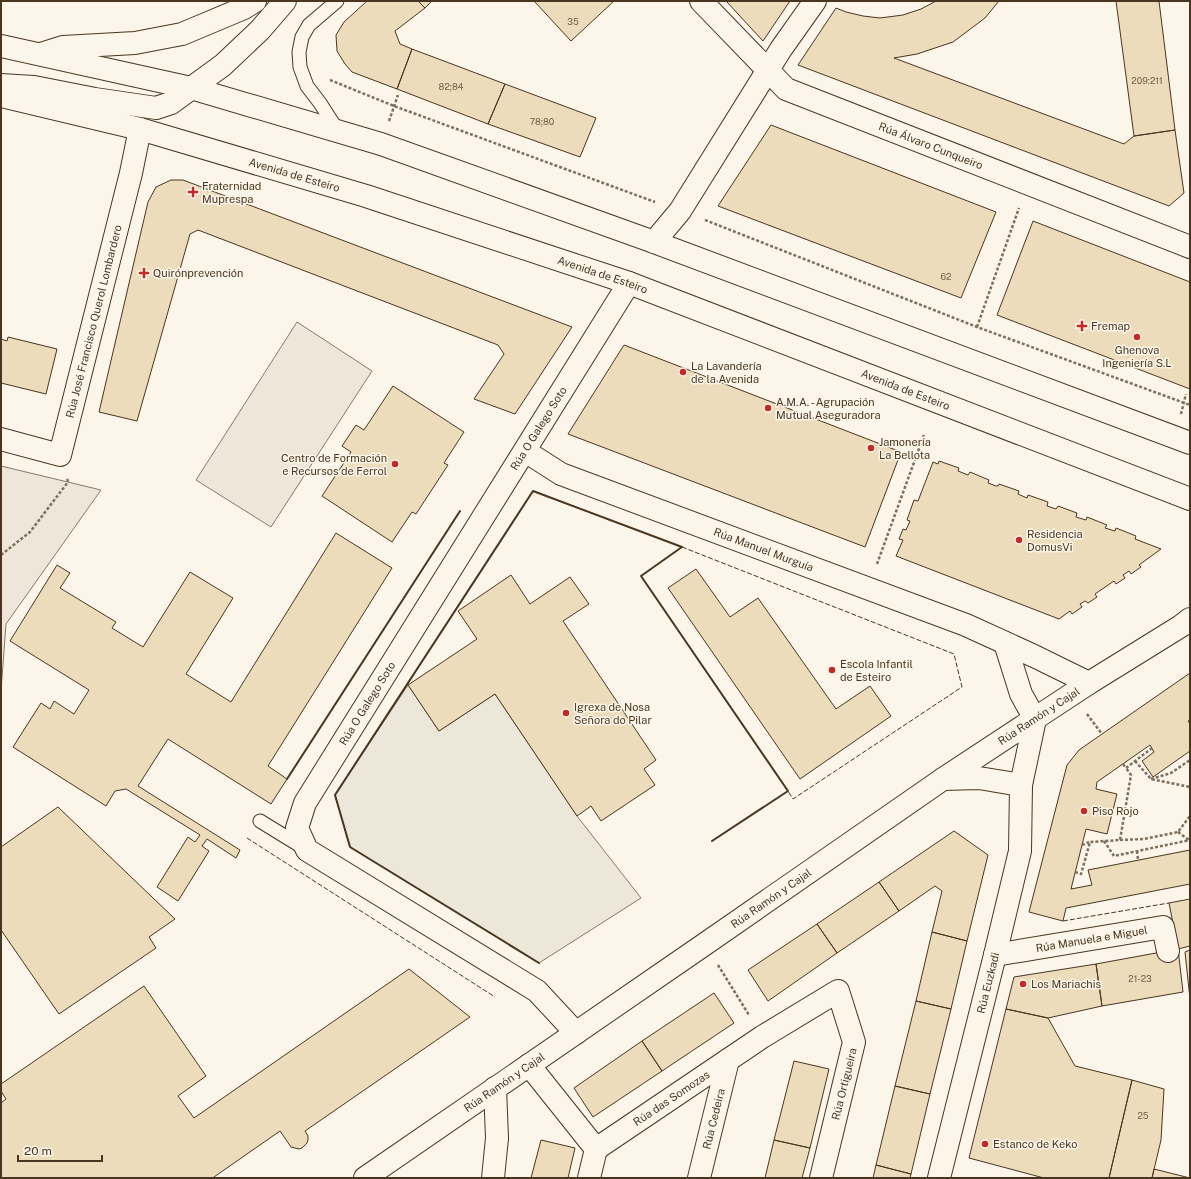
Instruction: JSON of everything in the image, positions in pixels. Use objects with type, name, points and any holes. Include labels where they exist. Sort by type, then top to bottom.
[{"type":"street","points":[[41,54],[64,46],[135,43],[182,34],[244,8],[255,1]]},
{"type":"street","points":[[1,85],[34,87],[95,99],[156,108],[170,103],[223,65],[285,1]]},
{"type":"street","name":"Rúa Álvaro Cunqueiro","points":[[701,1],[786,89],[1190,247]]},
{"type":"street","points":[[654,242],[680,211],[781,49],[815,1]]},
{"type":"street","points":[[1,46],[192,88],[381,144],[654,242],[1190,442]]},
{"type":"street","name":"Avenida de Esteiro","points":[[1,96],[140,129],[366,196],[629,283],[1190,499]]},
{"type":"street","name":"Rúa José Francisco Querol Lombardero","points":[[60,455],[131,173],[140,129]]},
{"type":"street","name":"Rúa O Galego Soto","points":[[307,850],[297,828],[305,803],[629,283]]},
{"type":"street","points":[[1,439],[60,455]]},
{"type":"street","name":"Rúa Manuel Murguía","points":[[525,451],[561,474],[966,625],[1089,683]]},
{"type":"street","name":"Rúa Ramón y Cajal","points":[[365,1178],[943,779],[1089,683],[1187,623]]},
{"type":"street","points":[[1005,643],[1021,694],[1035,719]]},
{"type":"street","name":"Rúa Euzkadi","points":[[939,1178],[1020,851],[1021,785],[1035,719]]},
{"type":"street","points":[[943,779],[978,778],[1021,785]]},
{"type":"street","points":[[307,850],[537,991],[576,1032]]},
{"type":"street","name":"Rúa Manuela e Miguel","points":[[995,955],[1163,927],[1168,951]]},
{"type":"street","name":"Rúa das Somozas","points":[[596,1149],[762,1037],[838,991]]},
{"type":"street","name":"Rúa Ortigueira","points":[[821,1178],[854,1042],[838,991]]},
{"type":"street","name":"Rúa Cedeira","points":[[699,1178],[728,1060]]},
{"type":"street","points":[[529,1065],[596,1149],[589,1178]]},
{"type":"street","points":[[493,1178],[497,1138],[495,1088]]},
{"type":"lane","points":[[337,1],[309,25],[302,37],[299,52],[300,67],[307,86],[338,131]]},
{"type":"lane","points":[[260,821],[307,850]]},
{"type":"path","points":[[326,78],[394,106],[663,204]]},
{"type":"path","points":[[388,124],[398,95]]},
{"type":"path","points":[[977,327],[1028,183]]},
{"type":"path","points":[[705,220],[977,327],[1190,405]]},
{"type":"path","points":[[1180,418],[1186,394]]},
{"type":"path","points":[[868,588],[924,434]]},
{"type":"path","points":[[1,555],[30,532],[68,482],[60,455]]},
{"type":"path","points":[[1126,768],[1152,748]]},
{"type":"path","points":[[1151,779],[1171,773],[1190,760]]},
{"type":"path","points":[[1135,761],[1151,779],[1190,787]]},
{"type":"path","points":[[1120,840],[1131,775],[1123,764]]},
{"type":"path","points":[[1082,845],[1090,842],[1144,839],[1178,832],[1190,816]]},
{"type":"path","points":[[1178,832],[1189,840]]},
{"type":"path","points":[[1104,841],[1114,856],[1189,840]]},
{"type":"path","points":[[1075,872],[1081,874],[1090,842]]},
{"type":"path","points":[[1137,851],[1138,860]]},
{"type":"path","points":[[705,944],[762,1037]]},
{"type":"shaded area","points":[[297,322],[372,371],[271,527],[196,480]]},
{"type":"shaded area","points":[[1,466],[101,490],[6,624],[1,691]]},
{"type":"shaded area","points":[[408,685],[439,731],[495,694],[577,816],[641,898],[539,963],[350,847],[335,795]]},
{"type":"building","points":[[367,1],[418,1],[425,8],[395,31],[400,44],[412,49],[397,89],[352,72],[337,51],[336,35],[344,22]]},
{"type":"building","points":[[418,1],[432,1],[425,8]]},
{"type":"building","points":[[534,1],[614,1],[571,41]]},
{"type":"building","points":[[726,1],[790,1],[763,41]]},
{"type":"building","points":[[936,1],[999,1],[985,18],[953,42],[917,54],[894,58],[1124,144],[1134,136],[1175,130],[1184,193],[1169,206],[798,65],[836,8],[863,16],[880,18],[903,15],[921,9]]},
{"type":"building","points":[[1116,1],[1159,1],[1175,130],[1134,136]]},
{"type":"building","points":[[412,49],[505,84],[488,124],[397,89]]},
{"type":"building","points":[[505,84],[596,118],[580,157],[488,124]]},
{"type":"building","points":[[771,125],[996,212],[961,298],[718,206]]},
{"type":"building","points":[[171,180],[183,180],[572,327],[515,414],[474,399],[504,354],[498,345],[198,230],[190,234],[137,421],[99,412],[148,202],[156,187]]},
{"type":"building","points":[[1033,221],[1190,282],[1190,389],[997,315]]},
{"type":"building","points":[[8,337],[57,349],[46,394],[1,383],[1,339],[7,341]]},
{"type":"building","points":[[624,345],[901,452],[865,547],[568,434]]},
{"type":"building","name":"Centro de Formación e Recursos de Ferrol","points":[[393,386],[464,432],[444,463],[448,465],[416,514],[412,512],[392,542],[322,496],[351,452],[342,446],[356,425],[364,430]]},
{"type":"building","name":"Residencia DomusVi","points":[[939,461],[959,468],[958,471],[968,475],[970,472],[989,480],[988,483],[996,486],[999,484],[1019,491],[1018,494],[1027,498],[1028,495],[1048,502],[1047,506],[1056,509],[1058,506],[1077,513],[1076,517],[1086,520],[1087,517],[1107,525],[1105,528],[1115,531],[1116,528],[1136,536],[1135,539],[1161,549],[1139,565],[1141,567],[1131,574],[1129,571],[1123,575],[1125,578],[1116,584],[1114,581],[1095,594],[1097,597],[1088,603],[1085,601],[1080,604],[1082,607],[1072,614],[1070,611],[1059,619],[896,556],[903,540],[899,539],[903,529],[906,530],[910,521],[907,520],[914,500],[918,501],[933,462],[938,464]]},
{"type":"building","points":[[336,533],[392,568],[268,766],[287,779],[271,804],[168,739],[138,786],[240,850],[236,858],[207,839],[202,846],[209,851],[178,901],[157,887],[188,837],[195,842],[200,835],[126,789],[115,791],[106,806],[13,747],[41,703],[50,709],[54,701],[74,714],[89,690],[10,641],[57,565],[70,573],[60,588],[116,622],[112,628],[143,647],[190,572],[233,598],[186,674],[231,702]]},
{"type":"building","points":[[696,569],[730,617],[758,598],[836,709],[870,686],[891,716],[800,779],[668,588]]},
{"type":"building","name":"Igrexa de Nosa Señora do Pilar","points":[[511,575],[530,604],[570,577],[589,604],[563,621],[656,760],[644,769],[655,785],[601,821],[591,806],[577,816],[495,694],[439,731],[408,685],[477,639],[458,611]]},
{"type":"building","name":"Piso Rojo","points":[[1190,673],[1190,720],[1188,721],[1190,724],[1190,751],[1153,777],[1142,761],[1154,752],[1150,745],[1097,782],[1096,789],[1117,794],[1107,834],[1086,829],[1071,889],[1092,885],[1088,870],[1190,850],[1190,884],[1066,908],[1063,921],[1029,912],[1067,765],[1079,750]]},
{"type":"building","points":[[58,807],[175,919],[149,937],[156,948],[59,1014],[1,930],[1,847]]},
{"type":"building","points":[[954,831],[988,855],[967,941],[932,932],[942,891],[935,886],[899,911],[879,882]]},
{"type":"building","points":[[879,882],[899,911],[837,953],[817,924]]},
{"type":"building","points":[[1190,899],[1190,946],[1178,949],[1169,903]]},
{"type":"building","points":[[817,924],[837,953],[768,1001],[748,970]]},
{"type":"building","points":[[932,932],[967,941],[951,1009],[916,1001]]},
{"type":"building","points":[[1178,949],[1183,992],[1102,1006],[1096,964]]},
{"type":"building","points":[[1190,950],[1190,999],[1185,952]]},
{"type":"building","points":[[1096,964],[1102,1006],[1048,1018],[1006,1009],[1014,977]]},
{"type":"building","points":[[409,969],[470,1017],[305,1131],[308,1136],[308,1140],[302,1148],[299,1149],[291,1147],[280,1131],[214,1178],[1,1177],[1,1103],[6,1099],[1,1091],[1,1084],[144,986],[206,1076],[178,1096],[194,1118]]},
{"type":"building","points":[[714,993],[734,1023],[662,1071],[642,1041]]},
{"type":"building","points":[[916,1001],[951,1009],[930,1094],[895,1086]]},
{"type":"building","points":[[1006,1009],[1048,1018],[1075,1066],[1132,1080],[1109,1178],[1044,1178],[969,1158]]},
{"type":"building","points":[[642,1041],[662,1071],[593,1117],[574,1088]]},
{"type":"building","points":[[794,1061],[829,1069],[810,1148],[774,1140]]},
{"type":"building","points":[[1132,1080],[1164,1089],[1161,1140],[1152,1178],[1109,1178]]},
{"type":"building","points":[[895,1086],[930,1094],[911,1174],[876,1165]]},
{"type":"building","points":[[541,1140],[575,1148],[568,1178],[531,1178]]},
{"type":"building","points":[[774,1140],[810,1148],[802,1178],[765,1178]]},
{"type":"building","points":[[876,1165],[911,1174],[910,1178],[873,1178]]},
{"type":"building","points":[[1154,1169],[1190,1178],[1152,1178]]},
{"type":"fence","points":[[682,547],[954,654],[962,687],[793,799],[788,791]]},
{"type":"fence","points":[[247,838],[495,997]]},
{"type":"fence","points":[[1063,921],[1169,903]]},
{"type":"wall","points":[[539,963],[350,847],[335,795],[533,491],[682,547],[641,576],[788,791],[712,841]]},
{"type":"wall","points":[[287,779],[460,511]]},
{"type":"place","name":"Fraternidad Muprespa","points":[[193,192]]},
{"type":"place","name":"Quirónprevención","points":[[144,273]]},
{"type":"place","name":"Fremap","points":[[1082,326]]},
{"type":"place","name":"Ghenova Ingeniería S.L","points":[[1137,337]]},
{"type":"place","name":"La Lavandería de la Avenida","points":[[683,372]]},
{"type":"place","name":"A.M.A. - Agrupación Mutual Aseguradora","points":[[768,408]]},
{"type":"place","name":"Jamonería La Bellota","points":[[871,448]]},
{"type":"place","name":"Centro de Formación e Recursos de Ferrol","points":[[395,464]]},
{"type":"place","name":"Residencia DomusVi","points":[[1019,540]]},
{"type":"place","name":"Escola Infantil de Esteiro","points":[[832,670]]},
{"type":"place","name":"Igrexa de Nosa Señora do Pilar","points":[[566,713]]},
{"type":"place","name":"Piso Rojo","points":[[1084,811]]},
{"type":"place","name":"Los Mariachis","points":[[1023,984]]},
{"type":"place","name":"Estanco de Keko","points":[[985,1144]]}]
